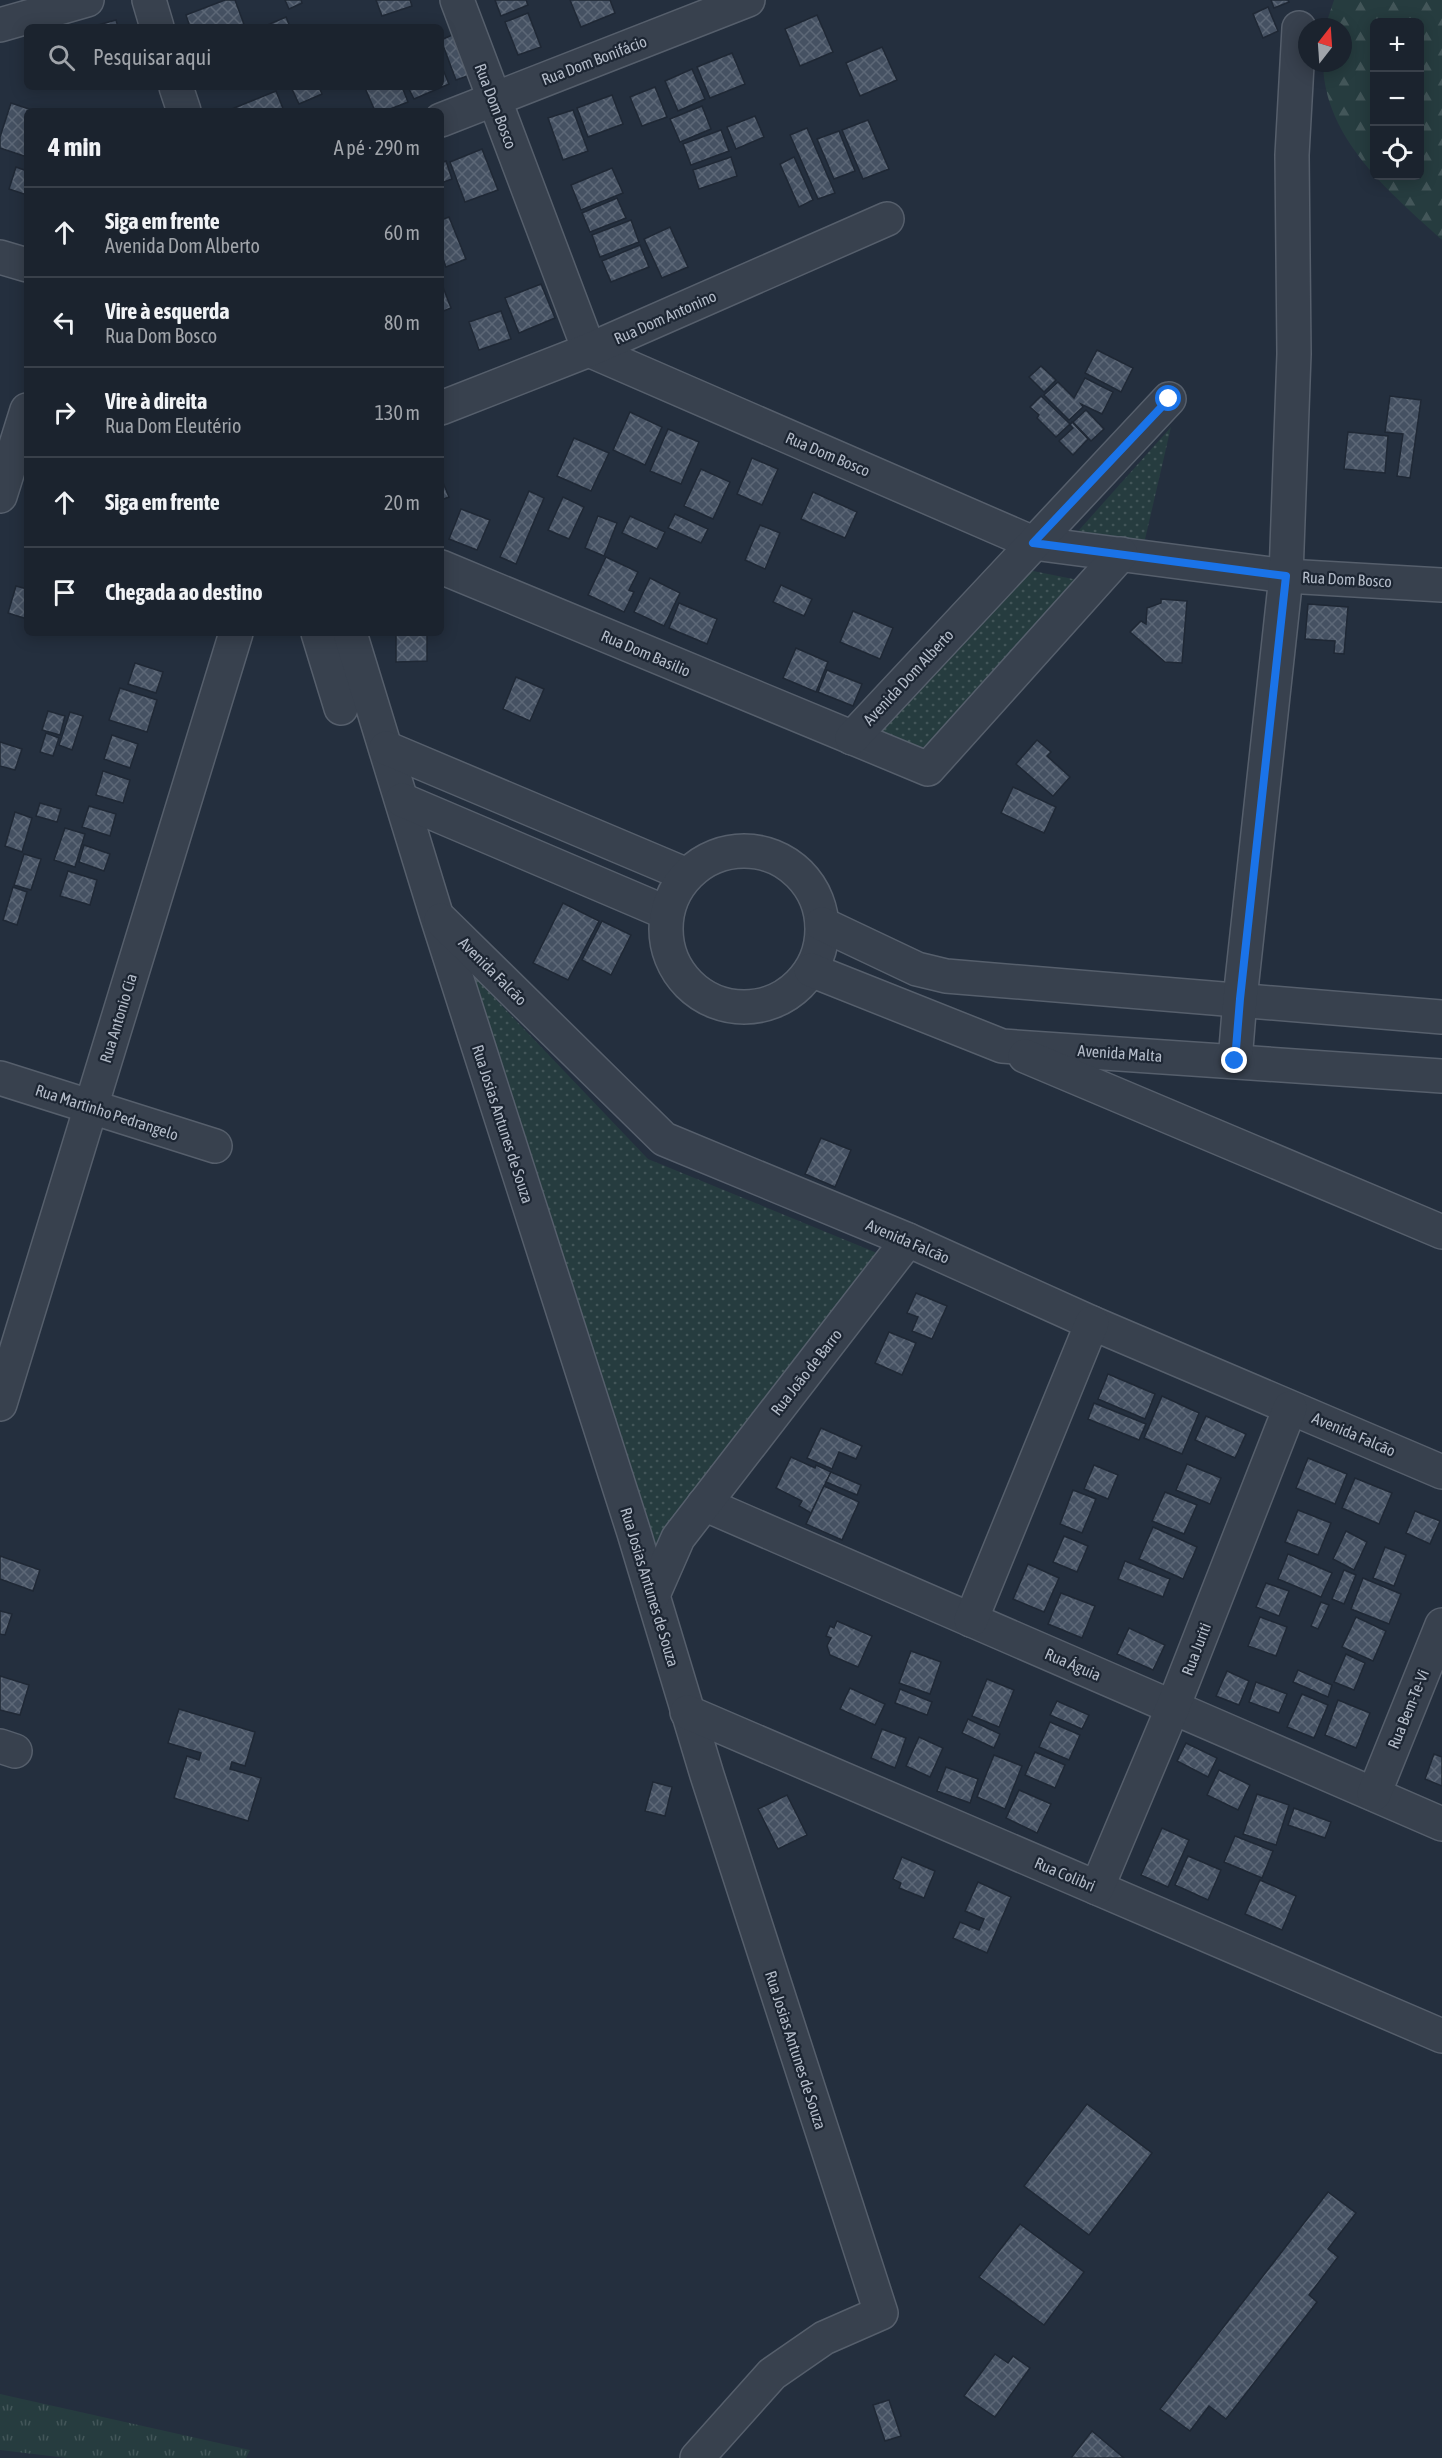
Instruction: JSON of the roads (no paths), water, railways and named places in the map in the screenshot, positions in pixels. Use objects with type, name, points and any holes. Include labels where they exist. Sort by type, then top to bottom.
[{"type":"street","points":[[0,25],[87,0]]},
{"type":"street","points":[[149,0],[156,24]]},
{"type":"street","name":"Rua Dom Bosco","points":[[457,0],[589,350],[1033,543],[1286,576],[1442,585]]},
{"type":"street","name":"Rua Dom Bonifácio","points":[[444,119],[748,0]]},
{"type":"street","points":[[1235,1061],[1286,576],[1294,354],[1292,155],[1298,46]]},
{"type":"street","points":[[177,90],[183,108]]},
{"type":"street","name":"Rua Dom Antonino","points":[[444,407],[589,350],[887,219]]},
{"type":"street","points":[[0,257],[24,264]]},
{"type":"street","name":"Avenida Dom Alberto","points":[[1121,554],[928,769],[852,738],[1169,399]]},
{"type":"street","points":[[0,496],[24,420]]},
{"type":"street","name":"Rua Dom Basilio","points":[[444,568],[852,738]]},
{"type":"street","name":"Rua Antonio Cia","points":[[0,1404],[235,636]]},
{"type":"street","points":[[319,636],[342,708]]},
{"type":"street","name":"Rua Josias Antunes de Souza","points":[[351,636],[437,917],[653,1595],[687,1712],[881,2313],[824,2338],[772,2374],[697,2458]]},
{"type":"street","points":[[386,748],[687,875]]},
{"type":"street","points":[[402,800],[667,913]]},
{"type":"street","points":[[746,851],[778,859],[804,879],[816,900],[822,924],[822,940],[811,970],[801,984],[773,1002],[756,1007],[723,1005],[693,989],[677,969],[667,946],[667,913],[678,886],[687,875],[700,865],[730,853],[746,851]]},
{"type":"street","name":"Avenida Falcão","points":[[437,917],[664,1139],[908,1240],[1092,1323],[1442,1472]]},
{"type":"street","points":[[822,924],[917,969],[946,976],[1442,1017]]},
{"type":"street","name":"Avenida Malta","points":[[811,970],[1002,1046],[1442,1076]]},
{"type":"street","points":[[1002,1046],[1442,1232]]},
{"type":"street","name":"Rua Martinho Pedrangelo","points":[[0,1078],[215,1146]]},
{"type":"street","name":"Rua João de Barro","points":[[653,1595],[678,1538],[908,1240]]},
{"type":"street","points":[[971,1620],[1092,1323]]},
{"type":"street","name":"Rua Juriti","points":[[1097,1888],[1173,1707],[1290,1408]]},
{"type":"street","name":"Rua Águia","points":[[704,1504],[1442,1824]]},
{"type":"street","name":"Rua Bem-Te-Vi","points":[[1374,1794],[1442,1624]]},
{"type":"street","name":"Rua Colibri","points":[[687,1712],[1442,2036]]}]
